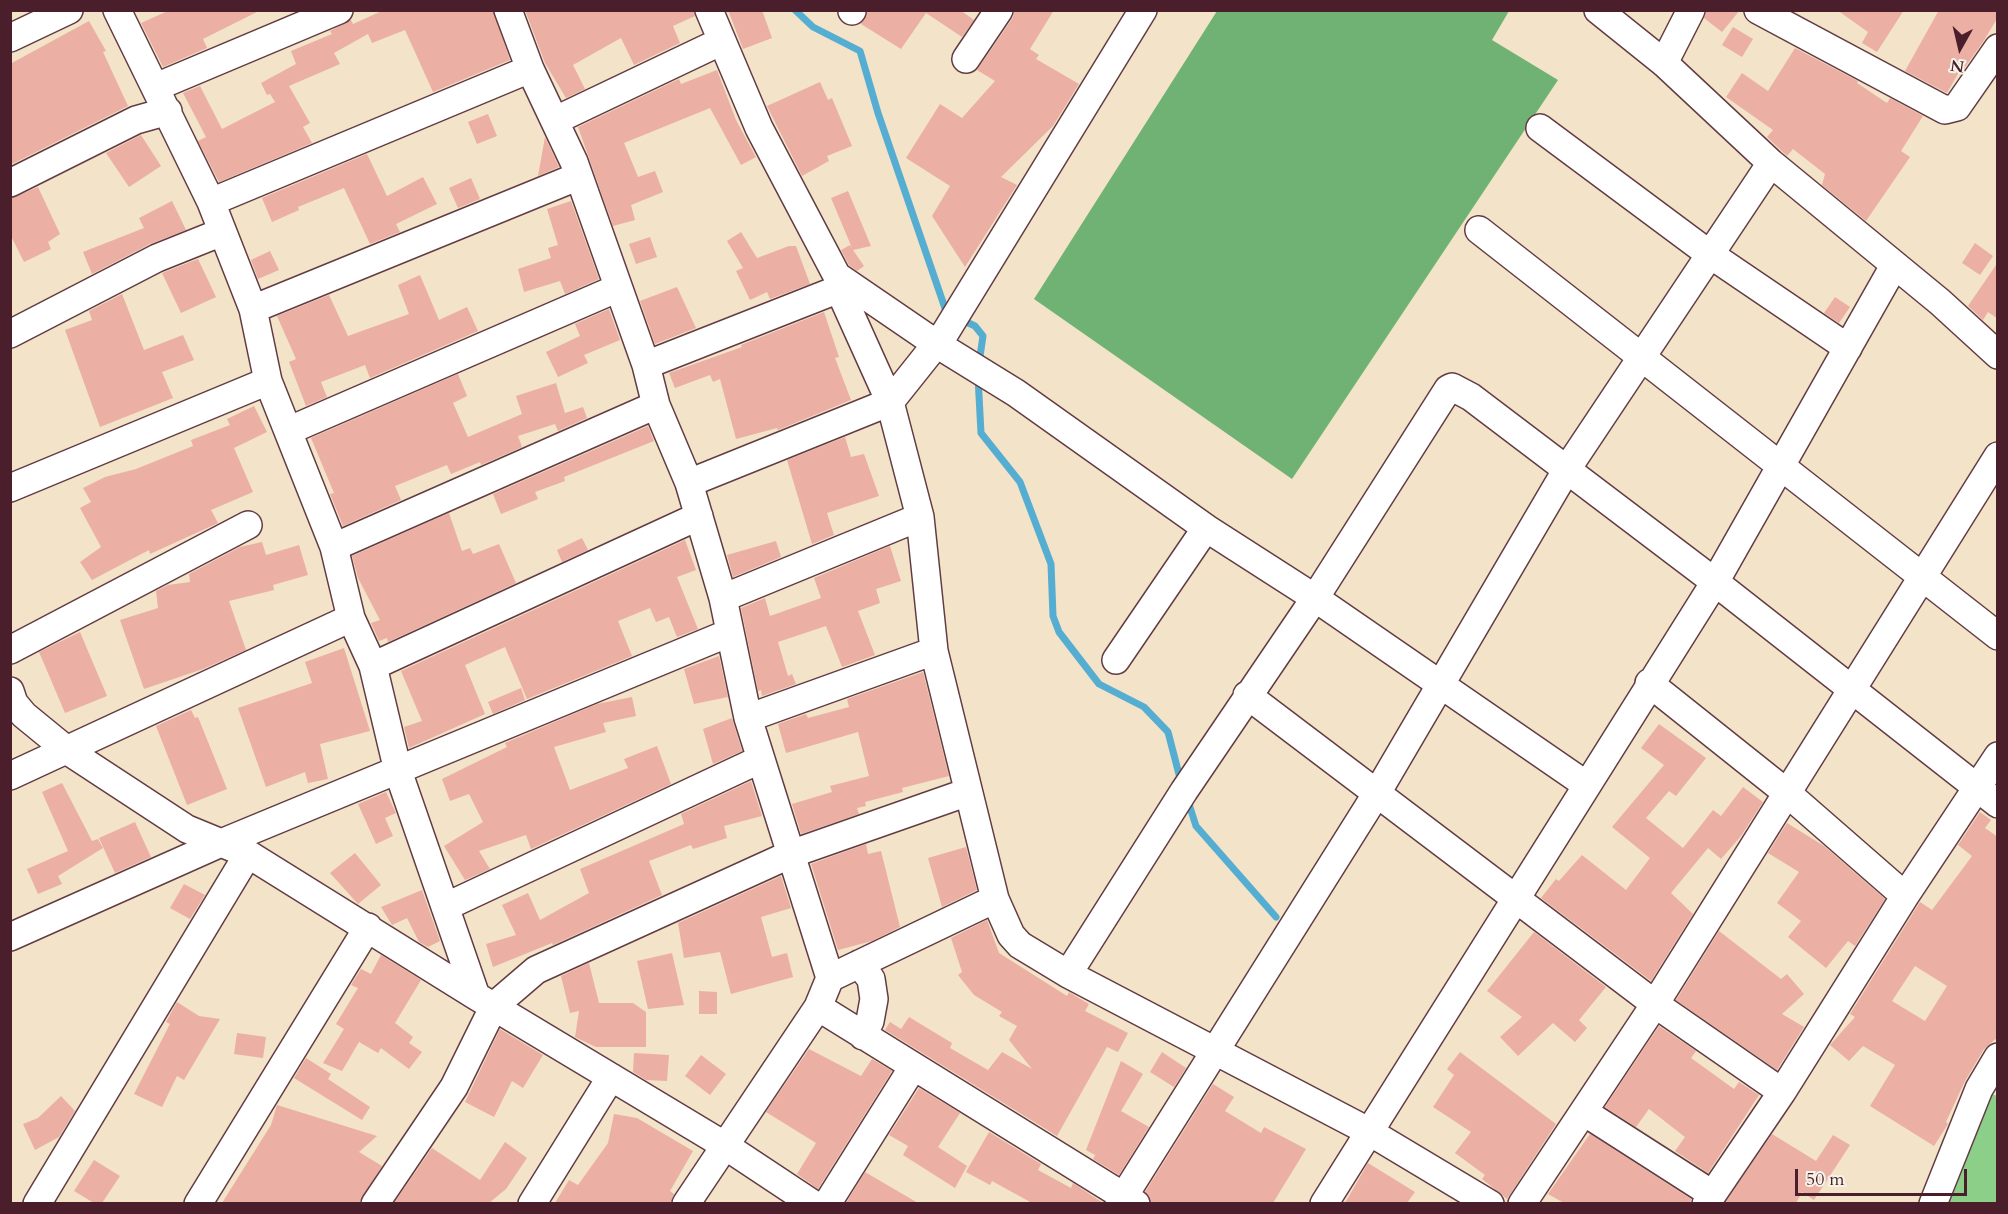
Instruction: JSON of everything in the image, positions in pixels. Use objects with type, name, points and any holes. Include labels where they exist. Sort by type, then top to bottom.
[{"type":"street","points":[[10,38],[69,10]]},
{"type":"street","points":[[117,10],[211,202],[253,309],[268,381],[290,430],[334,547],[351,618],[373,666],[398,771],[445,907],[485,1001]]},
{"type":"street","points":[[156,87],[216,64],[339,10]]},
{"type":"street","points":[[508,10],[530,69],[556,120],[579,176],[646,365],[656,405],[689,483],[723,598],[748,718],[830,978],[818,1007],[686,1203]]},
{"type":"street","points":[[709,10],[759,128],[838,282],[890,402],[920,517],[934,651],[995,899],[1011,935],[1020,945],[1068,975],[1368,1131],[1490,1203]]},
{"type":"street","points":[[966,59],[999,10]]},
{"type":"street","points":[[689,483],[890,402],[945,333],[1086,108],[1143,10]]},
{"type":"street","points":[[1598,10],[1664,63],[1771,163],[1940,302],[1998,355]]},
{"type":"street","points":[[1664,63],[1691,10]]},
{"type":"street","points":[[1758,10],[1945,110],[1957,107],[1998,48]]},
{"type":"street","points":[[556,120],[722,41]]},
{"type":"street","points":[[211,202],[530,69]]},
{"type":"street","points":[[10,183],[136,120],[168,111]]},
{"type":"street","points":[[1540,128],[1708,253],[1848,348]]},
{"type":"street","points":[[818,1007],[1126,1201],[1377,793],[1440,682],[1567,469],[1708,253],[1771,163]]},
{"type":"street","points":[[253,309],[579,176]]},
{"type":"street","points":[[1479,230],[1998,636]]},
{"type":"street","points":[[10,334],[157,258],[222,232]]},
{"type":"street","points":[[1324,1203],[1585,784],[1715,582],[1783,466],[1894,266]]},
{"type":"street","points":[[838,282],[1016,393],[1206,528],[1440,682],[1585,784]]},
{"type":"street","points":[[646,365],[838,282]]},
{"type":"street","points":[[290,430],[618,288]]},
{"type":"street","points":[[10,488],[268,381]]},
{"type":"street","points":[[1068,975],[1247,695],[1315,598],[1448,388],[1459,388],[1567,469],[1987,795]]},
{"type":"street","points":[[334,547],[656,405]]},
{"type":"street","points":[[1522,1203],[1655,1004],[1998,456]]},
{"type":"street","points":[[373,666],[699,516]]},
{"type":"street","points":[[723,598],[920,517]]},
{"type":"street","points":[[10,650],[248,525]]},
{"type":"street","points":[[1116,660],[1206,528]]},
{"type":"street","points":[[10,776],[351,618]]},
{"type":"street","points":[[10,937],[133,885],[222,843],[729,633]]},
{"type":"street","points":[[748,718],[934,651]]},
{"type":"street","points":[[1649,683],[1787,793],[1905,896]]},
{"type":"street","points":[[10,691],[14,703],[24,715],[68,751],[188,830],[248,854],[485,1001],[724,1145],[813,1203]]},
{"type":"street","points":[[1247,695],[1655,1004],[1782,1092]]},
{"type":"street","points":[[1584,1112],[1709,1199],[1782,1092],[1905,896],[1987,795],[1998,756]]},
{"type":"street","points":[[445,907],[761,759]]},
{"type":"street","points":[[375,1203],[454,1087],[485,1001],[536,970],[791,854],[968,792]]},
{"type":"street","points":[[37,1203],[248,854]]},
{"type":"street","points":[[830,978],[995,899]]},
{"type":"street","points":[[198,1203],[368,927]]},
{"type":"street","points":[[859,964],[872,979],[874,999],[870,1021],[864,1036]]},
{"type":"street","points":[[1933,1203],[1988,1092],[1998,1057]]},
{"type":"street","points":[[826,1203],[913,1066]]},
{"type":"street","points":[[532,1203],[612,1077]]},
{"type":"green space","points":[[1217,11],[1509,11],[1492,40],[1558,80],[1292,479],[1034,299]]},
{"type":"green space","points":[[1979,1089],[1997,1096],[1997,1203],[1934,1204]]},
{"type":"building","points":[[170,10],[261,10],[203,39],[207,48],[163,67],[141,23]]},
{"type":"building","points":[[384,10],[493,10],[510,60],[433,92],[405,30],[372,43],[368,34],[334,53],[340,64],[289,86],[310,123],[303,127],[312,143],[219,182],[198,141],[206,137],[183,93],[200,86],[222,129],[275,102],[270,94],[267,95],[261,83],[296,64],[291,51],[332,34],[330,31],[351,20],[353,24]]},
{"type":"building","points":[[525,10],[694,10],[695,16],[673,26],[680,43],[634,65],[621,38],[573,65],[585,89],[566,98],[545,63]]},
{"type":"building","points":[[728,10],[762,10],[772,38],[743,49]]},
{"type":"building","points":[[868,10],[960,10],[974,20],[962,37],[926,13],[901,49],[861,24]]},
{"type":"building","points":[[1015,10],[1054,10],[1030,49],[1039,55],[1036,59],[1079,84],[1053,126],[1001,177],[1017,185],[965,267],[932,216],[950,186],[906,158],[940,104],[962,118],[995,81],[977,70],[1012,19]]},
{"type":"building","points":[[1707,10],[1740,10],[1722,32],[1704,18]]},
{"type":"building","points":[[1837,10],[1904,10],[1877,52],[1862,43],[1868,32]]},
{"type":"building","points":[[1939,10],[1998,10],[1998,17],[1983,42],[1961,73],[1959,72],[1947,93],[1905,71]]},
{"type":"building","points":[[89,21],[106,51],[103,52],[128,106],[10,165],[10,64]]},
{"type":"building","points":[[1733,27],[1753,39],[1742,57],[1722,45]]},
{"type":"building","points":[[1795,48],[1858,81],[1857,83],[1887,103],[1890,98],[1923,116],[1901,151],[1910,157],[1866,221],[1822,185],[1825,174],[1793,149],[1787,156],[1767,137],[1773,130],[1726,97],[1742,73],[1768,91]]},
{"type":"building","points":[[717,70],[736,120],[756,157],[741,165],[710,108],[624,143],[638,177],[655,171],[663,192],[631,205],[635,220],[613,226],[578,127],[679,79],[681,84]]},
{"type":"building","points":[[820,82],[828,100],[832,98],[852,146],[827,156],[829,161],[802,176],[767,106]]},
{"type":"building","points":[[488,114],[497,136],[477,144],[468,122]]},
{"type":"building","points":[[141,135],[161,166],[129,187],[106,153]]},
{"type":"building","points":[[545,137],[559,167],[538,176]]},
{"type":"building","points":[[367,154],[387,196],[423,177],[437,204],[396,224],[400,232],[370,244],[344,188],[298,207],[299,210],[272,222],[262,198]]},
{"type":"building","points":[[471,178],[480,199],[458,208],[449,188]]},
{"type":"building","points":[[38,187],[60,234],[48,242],[51,249],[24,262],[10,234],[10,199]]},
{"type":"building","points":[[848,191],[871,246],[853,250],[864,266],[857,271],[849,265],[841,250],[850,245],[852,248],[831,198]]},
{"type":"building","points":[[172,201],[186,230],[150,244],[92,274],[83,252],[144,228],[139,218]]},
{"type":"building","points":[[571,201],[599,279],[565,294],[560,281],[524,292],[518,269],[551,258],[548,248],[558,245],[547,209]]},
{"type":"building","points":[[741,232],[757,258],[789,246],[796,246],[810,284],[770,299],[767,292],[750,300],[736,271],[743,268],[727,241]]},
{"type":"building","points":[[650,237],[657,257],[636,264],[629,244]]},
{"type":"building","points":[[1975,243],[1993,256],[1980,275],[1962,263]]},
{"type":"building","points":[[270,251],[279,270],[258,279],[251,260]]},
{"type":"building","points":[[198,259],[216,297],[181,313],[162,273]]},
{"type":"building","points":[[1998,262],[1998,319],[1988,312],[1983,320],[1968,306]]},
{"type":"building","points":[[420,275],[439,320],[467,307],[478,331],[370,378],[365,365],[321,382],[327,397],[306,406],[289,362],[296,359],[277,316],[329,295],[348,336],[409,314],[398,285]]},
{"type":"building","points":[[677,287],[696,328],[655,344],[640,301]]},
{"type":"building","points":[[122,294],[144,350],[183,335],[194,360],[162,372],[173,398],[100,427],[65,330],[92,320],[89,311]]},
{"type":"building","points":[[1835,297],[1850,307],[1839,323],[1824,313]]},
{"type":"building","points":[[609,309],[620,340],[584,355],[588,363],[558,377],[546,352],[580,336],[575,324]]},
{"type":"building","points":[[824,312],[839,357],[835,358],[851,400],[778,430],[777,428],[736,439],[720,379],[713,382],[710,375],[675,388],[669,373],[742,347],[741,345]]},
{"type":"building","points":[[458,374],[467,396],[453,403],[468,437],[522,414],[516,396],[556,383],[565,413],[583,407],[587,418],[558,431],[555,424],[518,436],[522,447],[481,465],[480,462],[451,474],[447,465],[395,486],[401,500],[343,526],[330,494],[334,493],[311,438]]},
{"type":"building","points":[[254,406],[267,432],[234,448],[253,492],[211,510],[218,523],[150,554],[149,550],[92,580],[80,562],[101,547],[80,508],[91,502],[83,488],[105,477],[136,469],[193,446],[191,440],[230,425],[227,419]]},
{"type":"building","points":[[648,426],[654,441],[564,477],[565,481],[535,492],[538,499],[501,514],[493,494]]},
{"type":"building","points":[[845,437],[851,457],[864,454],[879,496],[827,513],[834,535],[812,544],[787,460]]},
{"type":"building","points":[[449,513],[462,551],[470,548],[473,554],[499,544],[516,583],[388,642],[387,638],[379,641],[371,623],[380,620],[358,578],[352,556]]},
{"type":"building","points":[[582,538],[588,550],[562,562],[557,550]]},
{"type":"building","points":[[685,540],[696,570],[677,577],[698,629],[677,637],[669,617],[656,622],[650,608],[618,621],[632,656],[527,699],[505,647],[465,665],[485,714],[409,748],[404,727],[422,721],[401,671]]},
{"type":"building","points":[[776,541],[781,557],[733,577],[727,555]]},
{"type":"building","points":[[262,542],[266,555],[299,545],[308,575],[273,585],[274,590],[229,601],[246,650],[203,669],[144,689],[120,620],[158,608],[156,591],[168,585],[190,582],[189,574],[240,547]]},
{"type":"building","points":[[890,546],[901,581],[876,589],[880,603],[858,611],[875,655],[842,667],[826,626],[778,642],[788,676],[792,674],[796,684],[762,696],[761,690],[758,691],[741,608],[765,598],[770,616],[821,598],[814,578]]},
{"type":"building","points":[[80,632],[107,696],[65,713],[39,652]]},
{"type":"building","points":[[344,648],[370,731],[320,744],[328,779],[308,783],[305,772],[266,787],[238,708],[312,683],[305,662]]},
{"type":"building","points":[[719,656],[728,697],[694,704],[684,669]]},
{"type":"building","points":[[923,672],[949,776],[902,788],[903,792],[865,802],[866,806],[857,808],[859,814],[801,834],[792,804],[832,792],[830,786],[869,776],[858,732],[786,753],[778,724],[806,714],[808,718],[849,707],[847,699]]},
{"type":"building","points":[[521,688],[525,700],[493,714],[488,702]]},
{"type":"building","points":[[632,697],[636,716],[603,723],[606,732],[554,747],[570,790],[628,768],[624,759],[657,746],[671,784],[531,849],[526,835],[479,851],[490,869],[465,880],[444,846],[483,822],[469,794],[450,801],[442,779],[507,747],[505,743],[597,704]]},
{"type":"building","points":[[191,710],[195,718],[198,717],[227,789],[187,805],[156,726]]},
{"type":"building","points":[[732,718],[742,751],[713,764],[703,729]]},
{"type":"building","points":[[1659,724],[1706,758],[1676,796],[1669,791],[1646,818],[1683,848],[1713,810],[1721,816],[1743,787],[1763,802],[1741,836],[1721,859],[1708,848],[1671,893],[1693,914],[1651,981],[1541,898],[1556,879],[1559,881],[1582,855],[1626,890],[1650,858],[1612,827],[1664,765],[1641,748]]},
{"type":"building","points":[[751,781],[762,816],[724,826],[727,838],[693,849],[691,845],[649,861],[662,895],[553,945],[552,943],[493,967],[486,944],[516,935],[502,905],[528,893],[540,920],[589,893],[580,869],[684,824],[681,814]]},
{"type":"building","points":[[62,783],[92,841],[98,839],[103,848],[58,876],[62,884],[38,894],[27,869],[68,851],[42,792]]},
{"type":"building","points":[[386,792],[396,813],[385,818],[393,836],[376,844],[358,804]]},
{"type":"building","points":[[1980,812],[1991,820],[1985,828],[1998,837],[1998,1037],[1984,1049],[1965,1081],[1946,1122],[1948,1124],[1934,1146],[1870,1106],[1895,1065],[1863,1046],[1849,1061],[1830,1045],[1855,1017],[1850,1014],[1920,902],[1932,910],[1972,856],[1958,845]],"holes":[[[1915,966],[1947,986],[1925,1021],[1892,1001]]]},
{"type":"building","points":[[135,822],[151,857],[115,873],[99,838]]},
{"type":"building","points":[[1787,823],[1824,846],[1885,899],[1855,946],[1848,941],[1826,968],[1788,937],[1801,921],[1777,903],[1799,872],[1768,853]]},
{"type":"building","points":[[866,844],[868,854],[881,851],[900,927],[872,941],[838,950],[811,864]]},
{"type":"building","points":[[966,847],[977,890],[942,907],[928,858]]},
{"type":"building","points":[[355,853],[381,885],[358,904],[330,873]]},
{"type":"building","points":[[781,876],[791,908],[761,917],[772,957],[787,953],[793,977],[731,994],[720,952],[684,958],[678,923]]},
{"type":"building","points":[[184,884],[205,895],[190,919],[170,908]]},
{"type":"building","points":[[422,890],[440,941],[428,947],[419,942],[407,918],[392,925],[381,907]]},
{"type":"building","points":[[987,920],[999,953],[1067,996],[1069,992],[1089,1004],[1085,1011],[1128,1033],[1118,1052],[1107,1047],[1057,1136],[885,1030],[890,1022],[901,1029],[909,1017],[952,1043],[950,1048],[988,1070],[1002,1052],[1032,1069],[1009,1040],[1017,1026],[999,1016],[1002,1012],[974,995],[958,975],[962,972],[951,938]]},
{"type":"building","points":[[1719,931],[1781,979],[1787,974],[1804,994],[1782,1014],[1804,1027],[1777,1070],[1676,1000]]},
{"type":"building","points":[[1534,932],[1606,987],[1579,1020],[1587,1028],[1575,1042],[1553,1023],[1518,1056],[1500,1037],[1522,1017],[1487,991]]},
{"type":"building","points":[[672,953],[684,1005],[648,1009],[637,961]]},
{"type":"building","points":[[381,955],[421,980],[395,1023],[413,1037],[409,1043],[422,1052],[409,1069],[381,1048],[378,1053],[359,1042],[342,1071],[323,1063],[344,1029],[336,1024],[358,988],[351,985],[361,969],[371,974]]},
{"type":"building","points":[[589,963],[599,1003],[633,1003],[646,1012],[646,1047],[596,1047],[575,1037],[579,1011],[570,1013],[561,976]]},
{"type":"building","points":[[699,991],[717,992],[717,1014],[699,1014]]},
{"type":"building","points":[[177,1002],[199,1016],[220,1019],[184,1080],[177,1076],[162,1107],[134,1094],[170,1024],[166,1022]]},
{"type":"building","points":[[1659,1026],[1696,1051],[1691,1058],[1734,1089],[1739,1082],[1759,1095],[1708,1173],[1675,1151],[1685,1137],[1649,1109],[1636,1127],[1605,1107]]},
{"type":"building","points":[[500,1029],[543,1055],[523,1088],[512,1081],[494,1117],[465,1102]]},
{"type":"building","points":[[237,1033],[266,1037],[263,1058],[234,1054]]},
{"type":"building","points":[[809,1049],[861,1076],[872,1059],[892,1071],[818,1189],[797,1174],[816,1143],[766,1112]]},
{"type":"building","points":[[1162,1052],[1186,1068],[1174,1087],[1150,1072]]},
{"type":"building","points":[[1460,1052],[1556,1124],[1507,1199],[1482,1179],[1485,1175],[1455,1153],[1471,1132],[1433,1107],[1454,1075],[1447,1069]]},
{"type":"building","points":[[634,1053],[669,1055],[667,1081],[646,1080],[633,1072]]},
{"type":"building","points":[[701,1055],[726,1074],[710,1095],[685,1076]]},
{"type":"building","points":[[306,1058],[331,1074],[328,1079],[370,1107],[362,1120],[294,1078]]},
{"type":"building","points":[[1121,1061],[1143,1074],[1121,1111],[1149,1127],[1119,1175],[1093,1159],[1097,1152],[1095,1155],[1086,1150]]},
{"type":"building","points":[[1213,1084],[1234,1097],[1225,1111],[1261,1133],[1264,1127],[1306,1149],[1273,1203],[1152,1203],[1145,1192]]},
{"type":"building","points":[[919,1088],[960,1113],[938,1147],[967,1166],[955,1188],[903,1155],[908,1146],[889,1135]]},
{"type":"building","points":[[61,1096],[75,1111],[59,1137],[35,1150],[23,1124],[38,1118]]},
{"type":"building","points":[[277,1105],[377,1136],[359,1152],[382,1166],[359,1203],[222,1203],[271,1125]]},
{"type":"building","points":[[614,1114],[637,1118],[693,1151],[670,1191],[674,1194],[670,1203],[555,1203],[569,1180],[578,1185],[608,1143]]},
{"type":"building","points":[[989,1132],[1041,1164],[1038,1170],[1071,1188],[1073,1183],[1103,1203],[1032,1203],[992,1181],[990,1185],[966,1172]]},
{"type":"building","points":[[1590,1134],[1691,1199],[1690,1203],[1564,1203],[1548,1194]]},
{"type":"building","points":[[1772,1134],[1816,1161],[1833,1135],[1850,1145],[1814,1200],[1802,1192],[1796,1203],[1725,1203]]},
{"type":"building","points":[[505,1142],[527,1158],[506,1189],[489,1203],[394,1203],[432,1148],[480,1180]]},
{"type":"building","points":[[94,1160],[120,1176],[102,1203],[94,1203],[74,1191]]},
{"type":"building","points":[[1368,1163],[1415,1192],[1407,1203],[1345,1203]]},
{"type":"building","points":[[865,1172],[918,1203],[846,1203]]},
{"type":"waterway","points":[[795,10],[813,27],[860,51],[878,113],[947,314]]},
{"type":"waterway","points":[[962,320],[975,326],[983,336],[979,363]]},
{"type":"waterway","points":[[978,377],[981,433],[1020,482],[1051,564],[1053,616],[1059,632],[1099,684],[1144,707],[1168,732],[1181,782]]},
{"type":"waterway","points":[[1188,801],[1196,826],[1276,917]]}]
